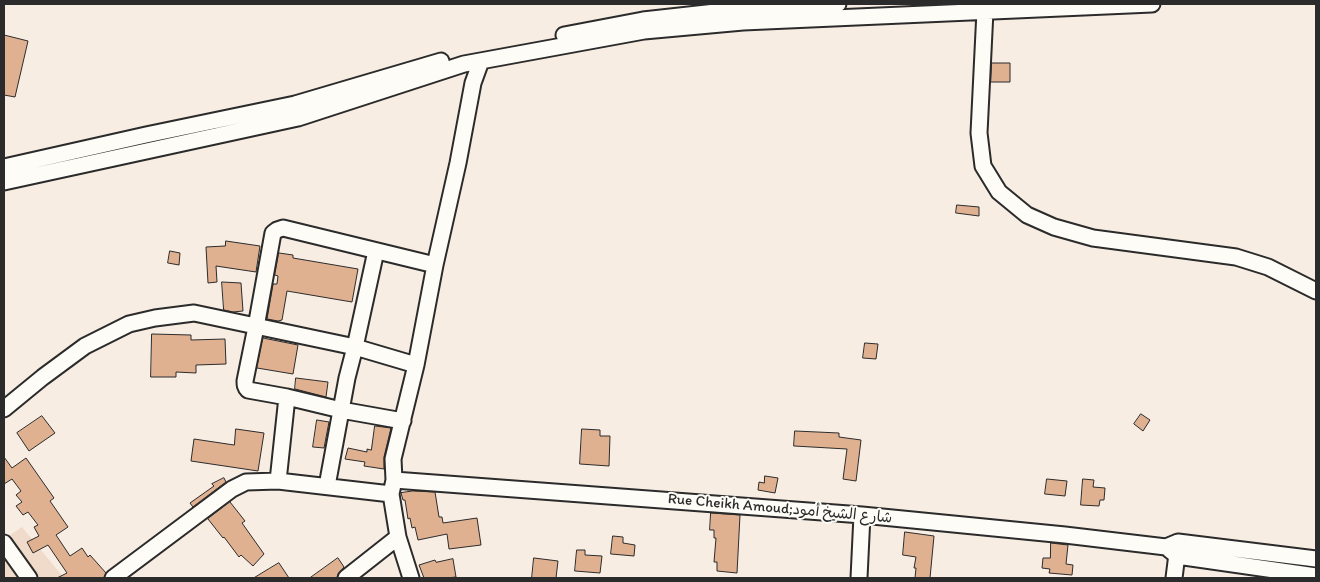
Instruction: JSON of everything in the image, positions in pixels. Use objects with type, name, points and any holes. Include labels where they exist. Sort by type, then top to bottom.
[{"type":"street","points":[[4,167],[296,104],[460,56],[567,34],[643,20],[725,11],[838,4]]},
{"type":"street","points":[[4,182],[298,118],[464,64],[644,31],[743,22],[1152,4]]},
{"type":"street","points":[[986,11],[979,132],[984,166],[999,192],[1027,215],[1054,227],[1093,238],[1236,257],[1268,267],[1316,292]]},
{"type":"street","points":[[411,578],[398,537],[393,487],[393,459],[404,421],[416,365],[473,83],[481,61]]},
{"type":"street","points":[[464,64],[473,83]]},
{"type":"street","points":[[404,421],[248,390],[245,386],[273,233],[283,228],[435,265]]},
{"type":"street","points":[[327,486],[347,378],[376,251]]},
{"type":"street","points":[[4,409],[85,346],[129,324],[155,318],[194,313],[355,347],[416,365]]},
{"type":"street","points":[[278,481],[287,397]]},
{"type":"street","name":"Rue Cheikh Amoud;شارع الشيخ أمود","points":[[113,578],[232,489],[246,482],[278,481],[327,486],[393,487],[862,515],[1174,548],[1316,559]]},
{"type":"street","points":[[860,578],[862,515]]},
{"type":"street","points":[[346,578],[398,537]]},
{"type":"street","points":[[4,544],[29,578]]},
{"type":"street","points":[[1174,548],[1174,578]]},
{"type":"street","name":"Rue Cheikh Amoud;شارع الشيخ أمود","points":[[1174,548],[1316,576]]},
{"type":"shaded area","points":[[22,527],[64,578],[4,578],[4,539]]},
{"type":"building","points":[[4,35],[28,41],[15,97],[4,95]]},
{"type":"building","points":[[992,63],[1010,63],[1010,82],[991,82]]},
{"type":"building","points":[[957,205],[979,207],[979,216],[956,213]]},
{"type":"building","points":[[226,241],[260,246],[256,272],[216,266],[217,282],[208,283],[206,247],[225,246]]},
{"type":"building","points":[[170,251],[180,253],[179,265],[168,263]]},
{"type":"building","points":[[279,253],[293,255],[293,258],[358,269],[352,302],[287,291],[282,320],[267,319],[273,284],[277,284],[278,276],[275,275]]},
{"type":"building","points":[[222,282],[241,283],[243,311],[233,312],[224,310]]},
{"type":"building","points":[[152,334],[191,335],[191,340],[225,339],[226,364],[196,365],[196,373],[176,372],[176,377],[151,377]]},
{"type":"building","points":[[263,338],[298,345],[293,374],[257,368]]},
{"type":"building","points":[[865,343],[878,344],[876,359],[863,358]]},
{"type":"building","points":[[296,378],[328,382],[326,397],[295,389]]},
{"type":"building","points":[[1141,414],[1150,420],[1143,431],[1134,424]]},
{"type":"building","points":[[42,416],[55,433],[29,451],[17,433]]},
{"type":"building","points":[[317,420],[329,422],[324,448],[313,447]]},
{"type":"building","points":[[375,426],[391,428],[384,457],[384,469],[364,466],[365,462],[345,459],[348,448],[367,452],[367,449],[371,450]]},
{"type":"building","points":[[236,429],[264,433],[258,471],[191,461],[194,439],[234,445]]},
{"type":"building","points":[[582,429],[600,430],[600,436],[610,436],[609,466],[580,464]]},
{"type":"building","points":[[795,431],[839,433],[839,437],[861,440],[856,481],[843,479],[847,449],[794,446]]},
{"type":"building","points":[[4,457],[12,468],[26,458],[54,498],[50,501],[68,527],[56,535],[70,556],[82,548],[88,557],[90,555],[106,573],[104,578],[57,578],[67,573],[48,545],[33,553],[27,542],[39,536],[34,527],[38,525],[28,512],[23,515],[16,506],[22,502],[16,495],[21,491],[12,479],[4,484]]},
{"type":"building","points":[[765,476],[778,478],[775,493],[758,490],[759,482],[764,483]]},
{"type":"building","points":[[224,478],[226,482],[193,507],[190,503],[214,486],[212,484]]},
{"type":"building","points":[[1047,479],[1067,481],[1065,496],[1045,494]]},
{"type":"building","points":[[1083,479],[1094,480],[1093,487],[1105,488],[1104,500],[1100,500],[1099,506],[1081,505]]},
{"type":"building","points":[[413,491],[435,492],[439,517],[442,517],[443,523],[477,518],[481,545],[449,549],[447,534],[418,540],[415,527],[412,528],[410,518],[408,519],[405,500],[403,500],[401,493]]},
{"type":"building","points":[[230,502],[245,521],[242,523],[264,554],[253,566],[241,555],[239,557],[208,519]]},
{"type":"building","points":[[711,513],[740,515],[737,573],[717,571],[717,562],[714,562],[716,538],[714,538],[714,530],[710,530]]},
{"type":"building","points":[[905,532],[934,536],[930,578],[915,578],[916,557],[903,555]]},
{"type":"building","points":[[613,536],[623,537],[623,543],[635,545],[634,556],[611,554]]},
{"type":"building","points":[[1051,543],[1068,545],[1066,564],[1073,565],[1072,575],[1049,573],[1050,569],[1042,568],[1043,558],[1050,558]]},
{"type":"building","points":[[577,550],[585,550],[585,555],[602,556],[600,573],[575,571]]},
{"type":"building","points":[[338,558],[344,567],[337,578],[310,578]]},
{"type":"building","points":[[534,558],[558,561],[556,578],[532,578]]},
{"type":"building","points":[[453,559],[456,577],[424,578],[419,565],[435,560],[436,562]]},
{"type":"building","points":[[279,563],[289,578],[254,578]]}]
